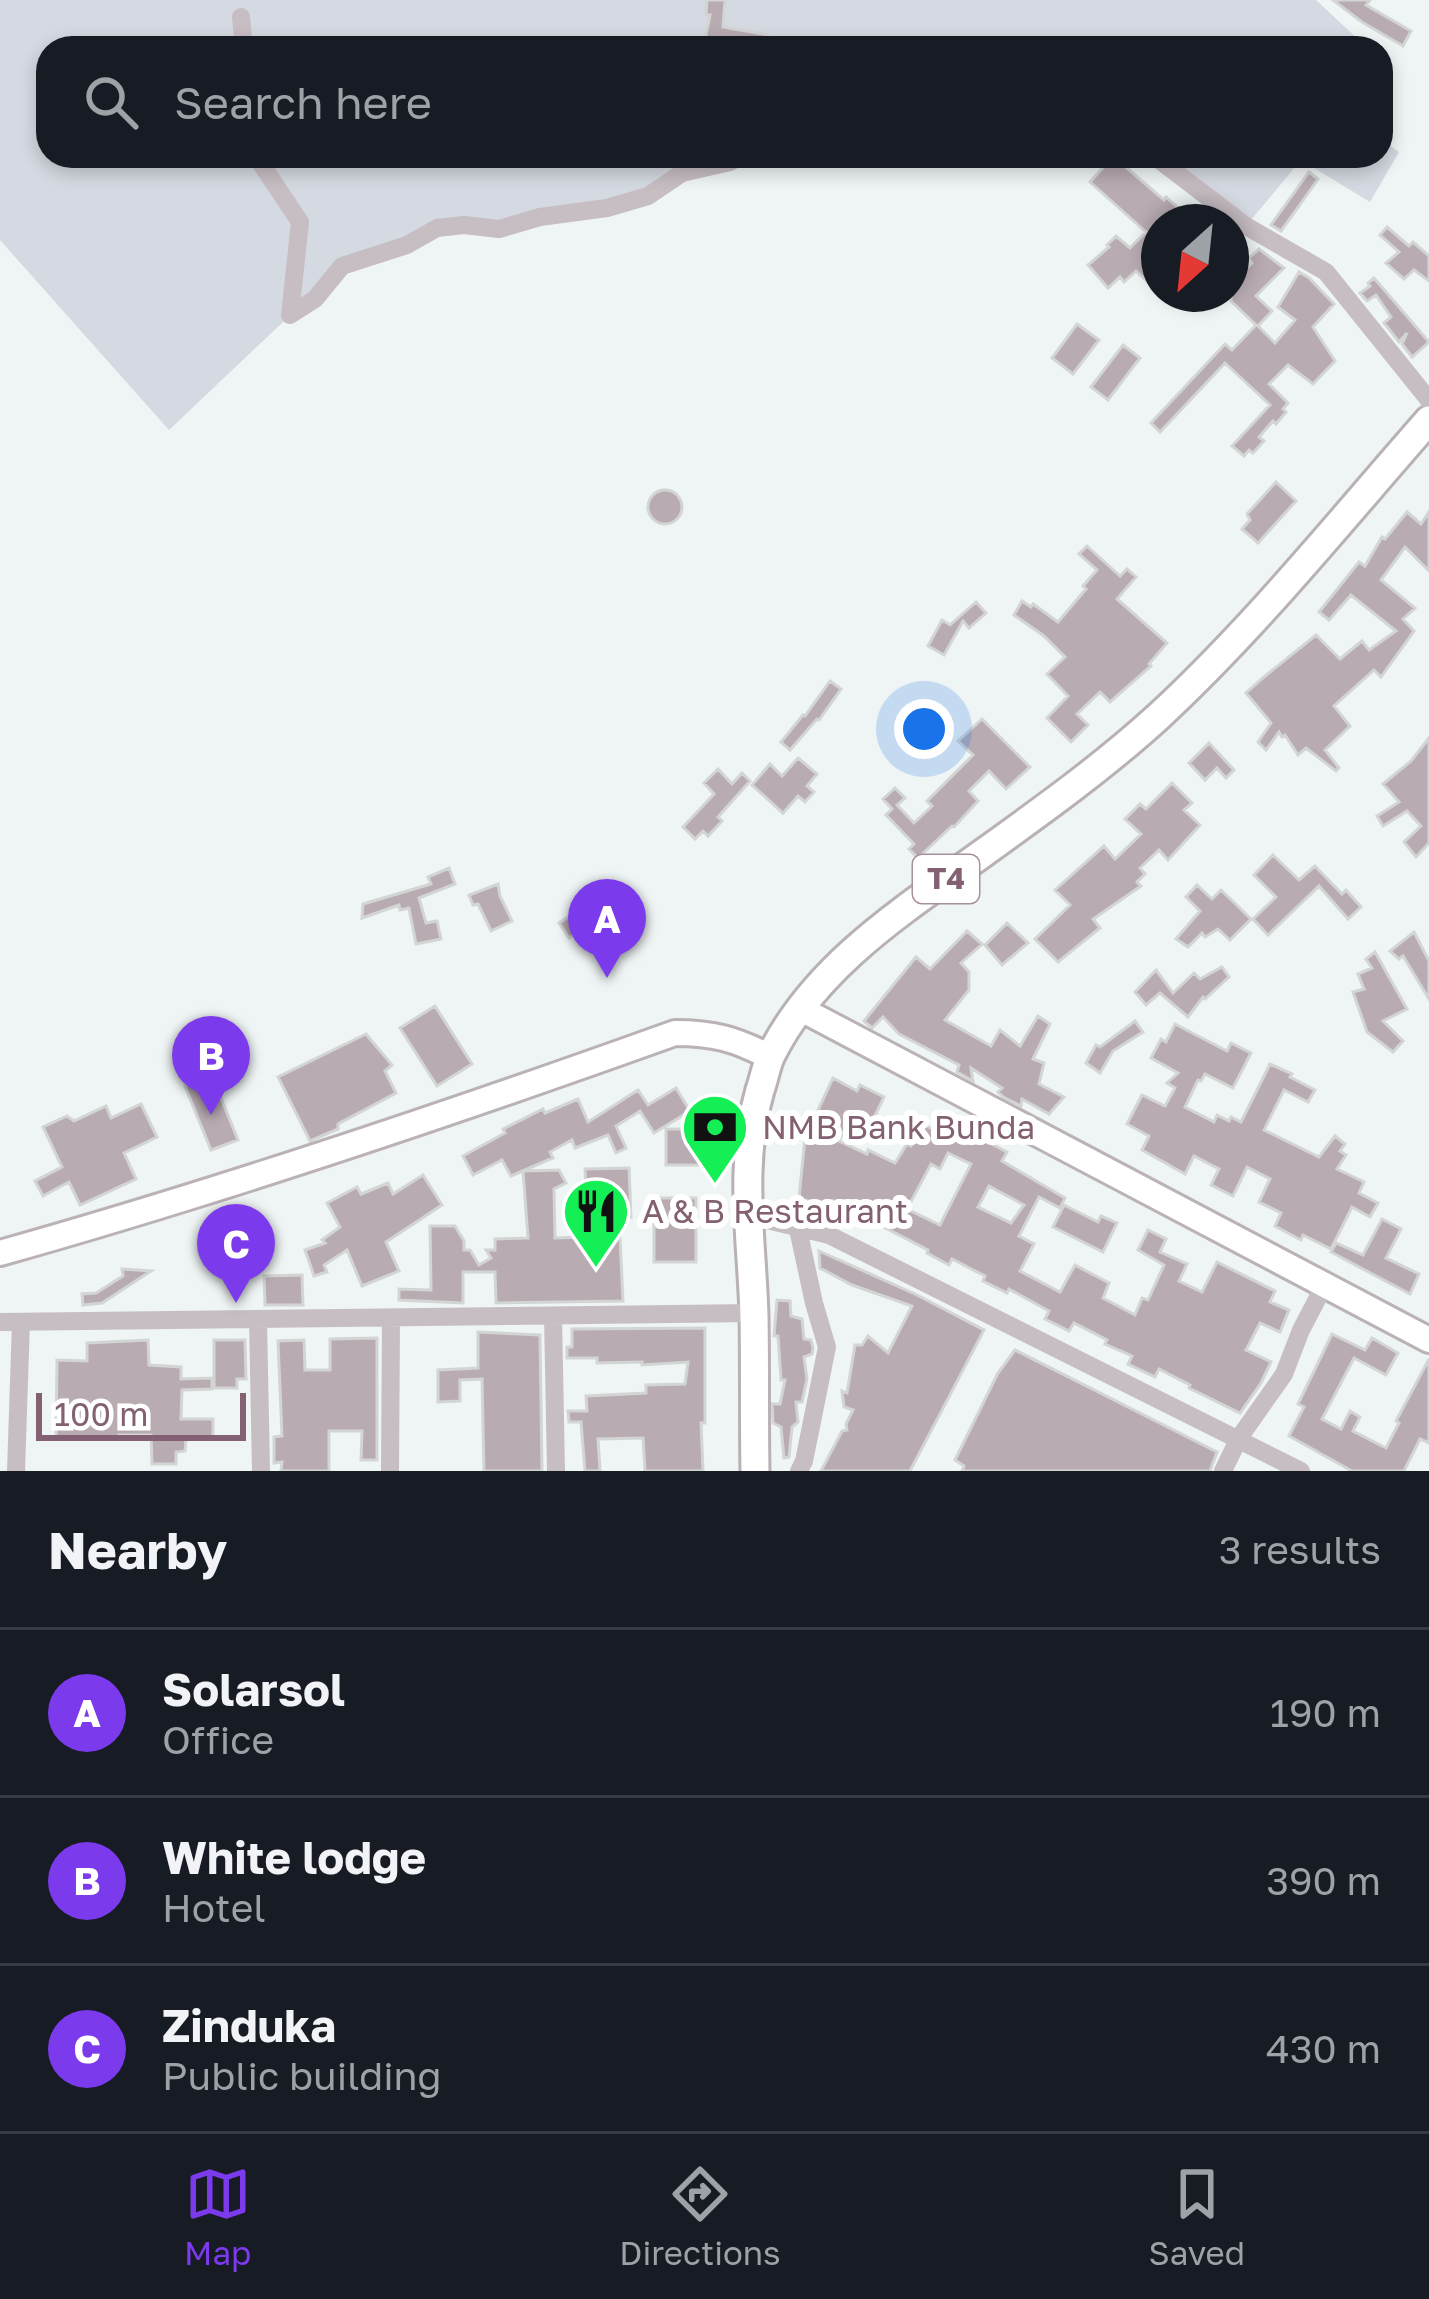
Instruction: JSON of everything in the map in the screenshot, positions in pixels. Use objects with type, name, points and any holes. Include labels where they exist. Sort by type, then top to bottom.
[{"type":"highway","name":"T4","points":[[755,1471],[754,1313],[746,1215],[754,1113],[770,1057],[843,958],[1067,792],[1158,717],[1241,635],[1429,420]]},
{"type":"main road","points":[[801,1009],[1429,1340]]},
{"type":"main road","points":[[0,1252],[452,1114],[675,1034],[711,1033],[770,1057]]},
{"type":"street","points":[[241,17],[243,36]]},
{"type":"street","points":[[264,168],[300,222],[290,315],[315,298],[342,266],[437,228],[499,229],[540,217],[608,208],[648,196],[682,172],[701,168]]},
{"type":"street","points":[[1170,168],[1246,226],[1326,272],[1429,400]]},
{"type":"street","points":[[746,1215],[829,1235],[1301,1471]]},
{"type":"street","points":[[798,1229],[827,1347],[799,1471]]},
{"type":"street","points":[[1222,1471],[1284,1374],[1324,1286]]},
{"type":"street","points":[[0,1322],[754,1313]]},
{"type":"street","points":[[554,1316],[556,1471]]},
{"type":"street","points":[[390,1471],[391,1319]]},
{"type":"street","points":[[258,1320],[260,1471]]},
{"type":"street","points":[[16,1471],[21,1322]]},
{"type":"shaded area","points":[[0,0],[1316,0],[1355,36],[36,36],[36,168],[713,168],[648,196],[464,225],[342,266],[169,430],[0,240]]},
{"type":"shaded area","points":[[1170,168],[1294,168],[1249,222],[1249,204],[1217,204]]},
{"type":"shaded area","points":[[1314,168],[1390,168],[1370,202]]},
{"type":"building","points":[[707,0],[725,0],[723,27],[768,36],[706,36],[710,15],[706,15]]},
{"type":"building","points":[[1333,0],[1370,0],[1366,5],[1411,31],[1403,46]]},
{"type":"building","points":[[1102,168],[1127,168],[1174,204],[1141,204],[1141,228],[1090,182]]},
{"type":"building","points":[[1309,172],[1318,179],[1281,231],[1271,225]]},
{"type":"building","points":[[1387,227],[1429,256],[1429,281],[1414,270],[1404,279],[1386,263],[1399,252],[1380,235]]},
{"type":"building","points":[[1116,236],[1130,248],[1141,237],[1141,276],[1136,271],[1124,282],[1120,277],[1108,288],[1088,265]]},
{"type":"building","points":[[1259,249],[1284,268],[1256,296],[1272,311],[1258,326],[1275,343],[1295,320],[1278,307],[1299,272],[1334,304],[1313,327],[1335,361],[1313,384],[1288,365],[1269,384],[1288,403],[1286,412],[1259,437],[1264,441],[1253,453],[1249,450],[1244,456],[1232,446],[1270,405],[1225,363],[1160,432],[1151,423],[1225,344],[1232,350],[1256,325],[1242,312],[1249,312],[1249,258]]},
{"type":"building","points":[[1374,278],[1429,342],[1412,357],[1402,344],[1407,333],[1399,342],[1384,323],[1391,317],[1376,295],[1367,301],[1360,293]]},
{"type":"building","points":[[1077,324],[1099,340],[1073,374],[1052,358]]},
{"type":"building","points":[[1123,345],[1140,358],[1108,400],[1091,387]]},
{"type":"building","points":[[1276,482],[1296,501],[1258,543],[1242,529],[1250,520],[1247,514]]},
{"type":"building","points":[[665,490],[677,495],[682,507],[677,519],[665,524],[653,519],[648,507],[653,495]]},
{"type":"building","points":[[1407,512],[1421,524],[1429,512],[1429,571],[1405,547],[1381,580],[1415,608],[1403,619],[1414,631],[1381,677],[1374,670],[1334,706],[1350,726],[1325,750],[1339,768],[1336,771],[1306,748],[1298,755],[1279,732],[1266,750],[1258,742],[1271,723],[1246,693],[1316,635],[1340,659],[1362,641],[1369,650],[1396,631],[1351,595],[1329,620],[1319,612],[1359,562],[1365,566],[1382,537]]},
{"type":"building","points":[[1087,546],[1120,576],[1127,569],[1136,577],[1117,599],[1167,643],[1151,666],[1110,702],[1100,692],[1077,714],[1088,725],[1071,742],[1047,718],[1068,696],[1047,674],[1065,657],[1014,615],[1022,601],[1058,622],[1097,570],[1079,554]]},
{"type":"building","points":[[976,602],[986,613],[969,628],[963,621],[944,655],[928,646],[942,620],[950,625]]},
{"type":"building","points":[[830,681],[841,689],[790,750],[781,742]]},
{"type":"building","points":[[982,719],[1030,767],[1006,789],[989,771],[969,791],[978,801],[918,858],[909,849],[914,844],[886,815],[892,809],[883,799],[895,788],[905,798],[897,805],[914,823],[932,806],[927,801],[973,755],[958,741]]},
{"type":"building","points":[[1429,738],[1429,843],[1416,857],[1404,842],[1421,826],[1407,811],[1383,826],[1377,816],[1399,802],[1383,784]]},
{"type":"building","points":[[1209,743],[1234,770],[1226,778],[1217,768],[1205,780],[1189,763]]},
{"type":"building","points":[[798,758],[817,774],[807,786],[814,792],[805,802],[798,796],[783,813],[752,785],[770,764],[782,776]]},
{"type":"building","points":[[718,769],[732,784],[742,773],[750,781],[708,836],[703,831],[695,839],[683,827],[714,794],[704,783]]},
{"type":"building","points":[[1172,783],[1192,803],[1184,810],[1200,825],[1168,860],[1159,850],[1140,868],[1145,874],[1137,882],[1141,886],[1093,919],[1100,928],[1058,962],[1035,939],[1070,905],[1055,890],[1104,846],[1115,859],[1141,834],[1125,819],[1140,804],[1146,809]]},
{"type":"building","points":[[1273,855],[1299,880],[1315,866],[1361,907],[1348,919],[1319,886],[1268,935],[1253,919],[1276,897],[1254,875]]},
{"type":"building","points":[[449,868],[455,884],[419,898],[426,923],[437,921],[441,939],[416,944],[409,908],[400,910],[399,905],[362,918],[363,904],[431,884],[428,877]]},
{"type":"building","points":[[498,884],[512,921],[491,931],[469,895]]},
{"type":"building","points":[[617,885],[624,898],[592,916],[595,920],[569,938],[559,923]]},
{"type":"building","points":[[1197,885],[1212,899],[1221,890],[1251,919],[1230,940],[1218,929],[1205,937],[1202,933],[1188,947],[1176,939],[1200,911],[1186,897]]},
{"type":"building","points":[[1007,923],[1028,943],[1002,965],[985,945]]},
{"type":"building","points":[[967,931],[982,944],[961,963],[969,972],[969,990],[945,1020],[991,1046],[1000,1030],[1020,1046],[1038,1016],[1050,1024],[1033,1059],[1044,1063],[1039,1084],[1064,1097],[1049,1114],[1022,1099],[1021,1106],[1003,1097],[998,1092],[1002,1088],[971,1068],[973,1081],[957,1072],[959,1065],[899,1034],[883,1017],[872,1028],[864,1021],[916,957],[930,969]]},
{"type":"building","points":[[1414,932],[1429,961],[1429,999],[1403,956],[1399,959],[1390,951]]},
{"type":"building","points":[[1375,952],[1407,1009],[1383,1021],[1403,1041],[1393,1052],[1367,1032],[1353,992],[1364,989],[1358,974],[1372,968],[1366,959]]},
{"type":"building","points":[[1222,967],[1229,977],[1203,997],[1188,1017],[1160,993],[1146,1005],[1135,992],[1156,970],[1173,993],[1194,973],[1200,979]]},
{"type":"building","points":[[435,1006],[472,1064],[437,1086],[400,1028]]},
{"type":"building","points":[[1135,1021],[1143,1032],[1113,1051],[1100,1073],[1086,1063],[1096,1045],[1100,1047]]},
{"type":"building","points":[[1175,1024],[1227,1051],[1231,1043],[1251,1053],[1233,1088],[1205,1074],[1185,1107],[1214,1122],[1217,1115],[1241,1122],[1270,1064],[1292,1074],[1290,1077],[1315,1090],[1308,1102],[1284,1090],[1264,1130],[1319,1157],[1335,1136],[1345,1144],[1340,1151],[1346,1155],[1337,1169],[1364,1182],[1359,1193],[1378,1203],[1370,1217],[1352,1207],[1331,1249],[1275,1226],[1281,1213],[1259,1202],[1270,1179],[1247,1167],[1233,1196],[1211,1185],[1219,1169],[1194,1156],[1185,1174],[1142,1150],[1149,1136],[1127,1124],[1142,1095],[1165,1106],[1175,1088],[1167,1083],[1178,1073],[1151,1058]]},
{"type":"building","points":[[366,1034],[392,1065],[385,1071],[396,1093],[310,1141],[278,1077]]},
{"type":"building","points":[[212,1076],[238,1140],[211,1150],[185,1086]]},
{"type":"building","points":[[833,1078],[857,1091],[860,1085],[884,1097],[872,1122],[853,1112],[839,1141],[867,1154],[868,1150],[895,1163],[922,1124],[951,1138],[957,1126],[1007,1152],[1002,1161],[1065,1198],[1060,1208],[1039,1197],[1019,1236],[1034,1244],[1020,1271],[1060,1292],[1075,1265],[1109,1283],[1103,1298],[1135,1315],[1142,1298],[1148,1300],[1164,1265],[1138,1250],[1148,1230],[1166,1239],[1160,1252],[1187,1264],[1179,1281],[1202,1292],[1217,1262],[1275,1291],[1270,1302],[1289,1310],[1280,1332],[1260,1323],[1246,1350],[1271,1362],[1261,1383],[1240,1413],[1159,1369],[1155,1377],[1128,1364],[1132,1356],[1105,1344],[1107,1340],[1074,1323],[1069,1331],[1045,1319],[1049,1311],[983,1281],[985,1276],[952,1259],[949,1265],[833,1201],[831,1208],[799,1198],[805,1138]],"holes":[[[948,1153],[971,1164],[940,1225],[907,1209],[931,1164],[940,1169]],[[989,1186],[1024,1205],[1011,1223],[978,1207]]]},
{"type":"building","points":[[676,1088],[690,1111],[654,1133],[640,1111],[616,1126],[626,1148],[616,1153],[608,1135],[575,1148],[572,1140],[550,1152],[553,1158],[511,1176],[502,1160],[473,1175],[463,1156],[543,1109],[545,1113],[578,1099],[588,1122],[638,1090],[648,1105]]},
{"type":"building","points":[[141,1104],[157,1137],[124,1153],[136,1179],[80,1205],[69,1182],[43,1196],[35,1181],[62,1167],[43,1127],[67,1116],[74,1121],[106,1106],[111,1118]]},
{"type":"building","points":[[666,1129],[709,1129],[709,1165],[666,1165]]},
{"type":"building","points":[[629,1168],[631,1217],[619,1217],[623,1301],[496,1303],[495,1272],[463,1272],[463,1303],[399,1300],[399,1289],[431,1290],[430,1226],[455,1226],[464,1250],[470,1250],[479,1265],[491,1258],[486,1250],[495,1250],[495,1239],[528,1238],[523,1171],[559,1170],[566,1183],[554,1189],[555,1238],[588,1237],[585,1169]]},
{"type":"building","points":[[423,1175],[442,1205],[386,1242],[399,1271],[362,1286],[347,1250],[324,1265],[327,1272],[314,1276],[305,1250],[325,1243],[322,1240],[340,1227],[327,1203],[357,1187],[361,1194],[388,1183],[393,1194]]},
{"type":"building","points":[[654,1198],[696,1198],[696,1262],[654,1262]]},
{"type":"building","points":[[1064,1205],[1098,1222],[1101,1216],[1117,1223],[1103,1252],[1053,1227]]},
{"type":"building","points":[[1382,1219],[1401,1229],[1386,1258],[1419,1274],[1410,1294],[1331,1252],[1336,1243],[1363,1255]]},
{"type":"building","points":[[819,1251],[984,1330],[910,1471],[821,1471],[842,1431],[847,1430],[853,1410],[844,1407],[842,1391],[847,1393],[855,1345],[862,1345],[868,1336],[888,1353],[912,1306],[820,1268]]},
{"type":"building","points":[[122,1269],[151,1271],[102,1303],[83,1305],[82,1294],[96,1293],[123,1276]]},
{"type":"building","points":[[302,1275],[303,1305],[265,1305],[264,1276]]},
{"type":"building","points":[[777,1300],[790,1301],[791,1316],[802,1319],[804,1339],[811,1340],[813,1348],[804,1357],[807,1379],[802,1402],[796,1402],[798,1422],[792,1427],[789,1457],[784,1458],[781,1427],[773,1423],[772,1404],[780,1404],[785,1380],[781,1380],[778,1336],[774,1336]]},
{"type":"building","points":[[705,1328],[703,1471],[645,1471],[643,1438],[598,1439],[600,1471],[585,1471],[581,1422],[569,1422],[568,1411],[587,1411],[586,1396],[646,1393],[646,1385],[685,1384],[688,1362],[642,1365],[567,1358],[572,1329]]},
{"type":"building","points":[[478,1332],[540,1335],[542,1471],[484,1471],[482,1379],[460,1380],[460,1401],[438,1402],[438,1370],[478,1368]]},
{"type":"building","points":[[1332,1334],[1365,1350],[1372,1338],[1398,1353],[1386,1375],[1354,1358],[1322,1419],[1341,1429],[1350,1411],[1360,1417],[1353,1431],[1386,1448],[1429,1359],[1429,1443],[1420,1439],[1404,1471],[1352,1471],[1289,1436],[1304,1407],[1298,1404]]},
{"type":"building","points":[[377,1338],[377,1460],[361,1460],[362,1431],[329,1431],[329,1471],[281,1471],[282,1462],[274,1463],[274,1437],[282,1436],[278,1341],[304,1340],[305,1370],[330,1370],[330,1339]]},
{"type":"building","points":[[148,1340],[149,1365],[181,1367],[181,1379],[212,1378],[212,1389],[182,1390],[181,1419],[213,1419],[213,1437],[186,1437],[185,1451],[176,1452],[176,1464],[152,1464],[151,1435],[56,1439],[57,1360],[87,1361],[87,1343]]},
{"type":"building","points":[[214,1340],[245,1340],[246,1379],[237,1379],[237,1388],[214,1388]]},
{"type":"building","points":[[1015,1350],[1217,1452],[1210,1471],[962,1471],[964,1466],[955,1460],[998,1373]]},
{"type":"place","name":"Solarsol","points":[[607,978]]},
{"type":"place","name":"White lodge","points":[[211,1115]]},
{"type":"place","name":"NMB Bank Bunda","points":[[715,1186]]},
{"type":"place","name":"A & B Restaurant","points":[[596,1270]]},
{"type":"place","name":"Zinduka","points":[[236,1303]]}]
